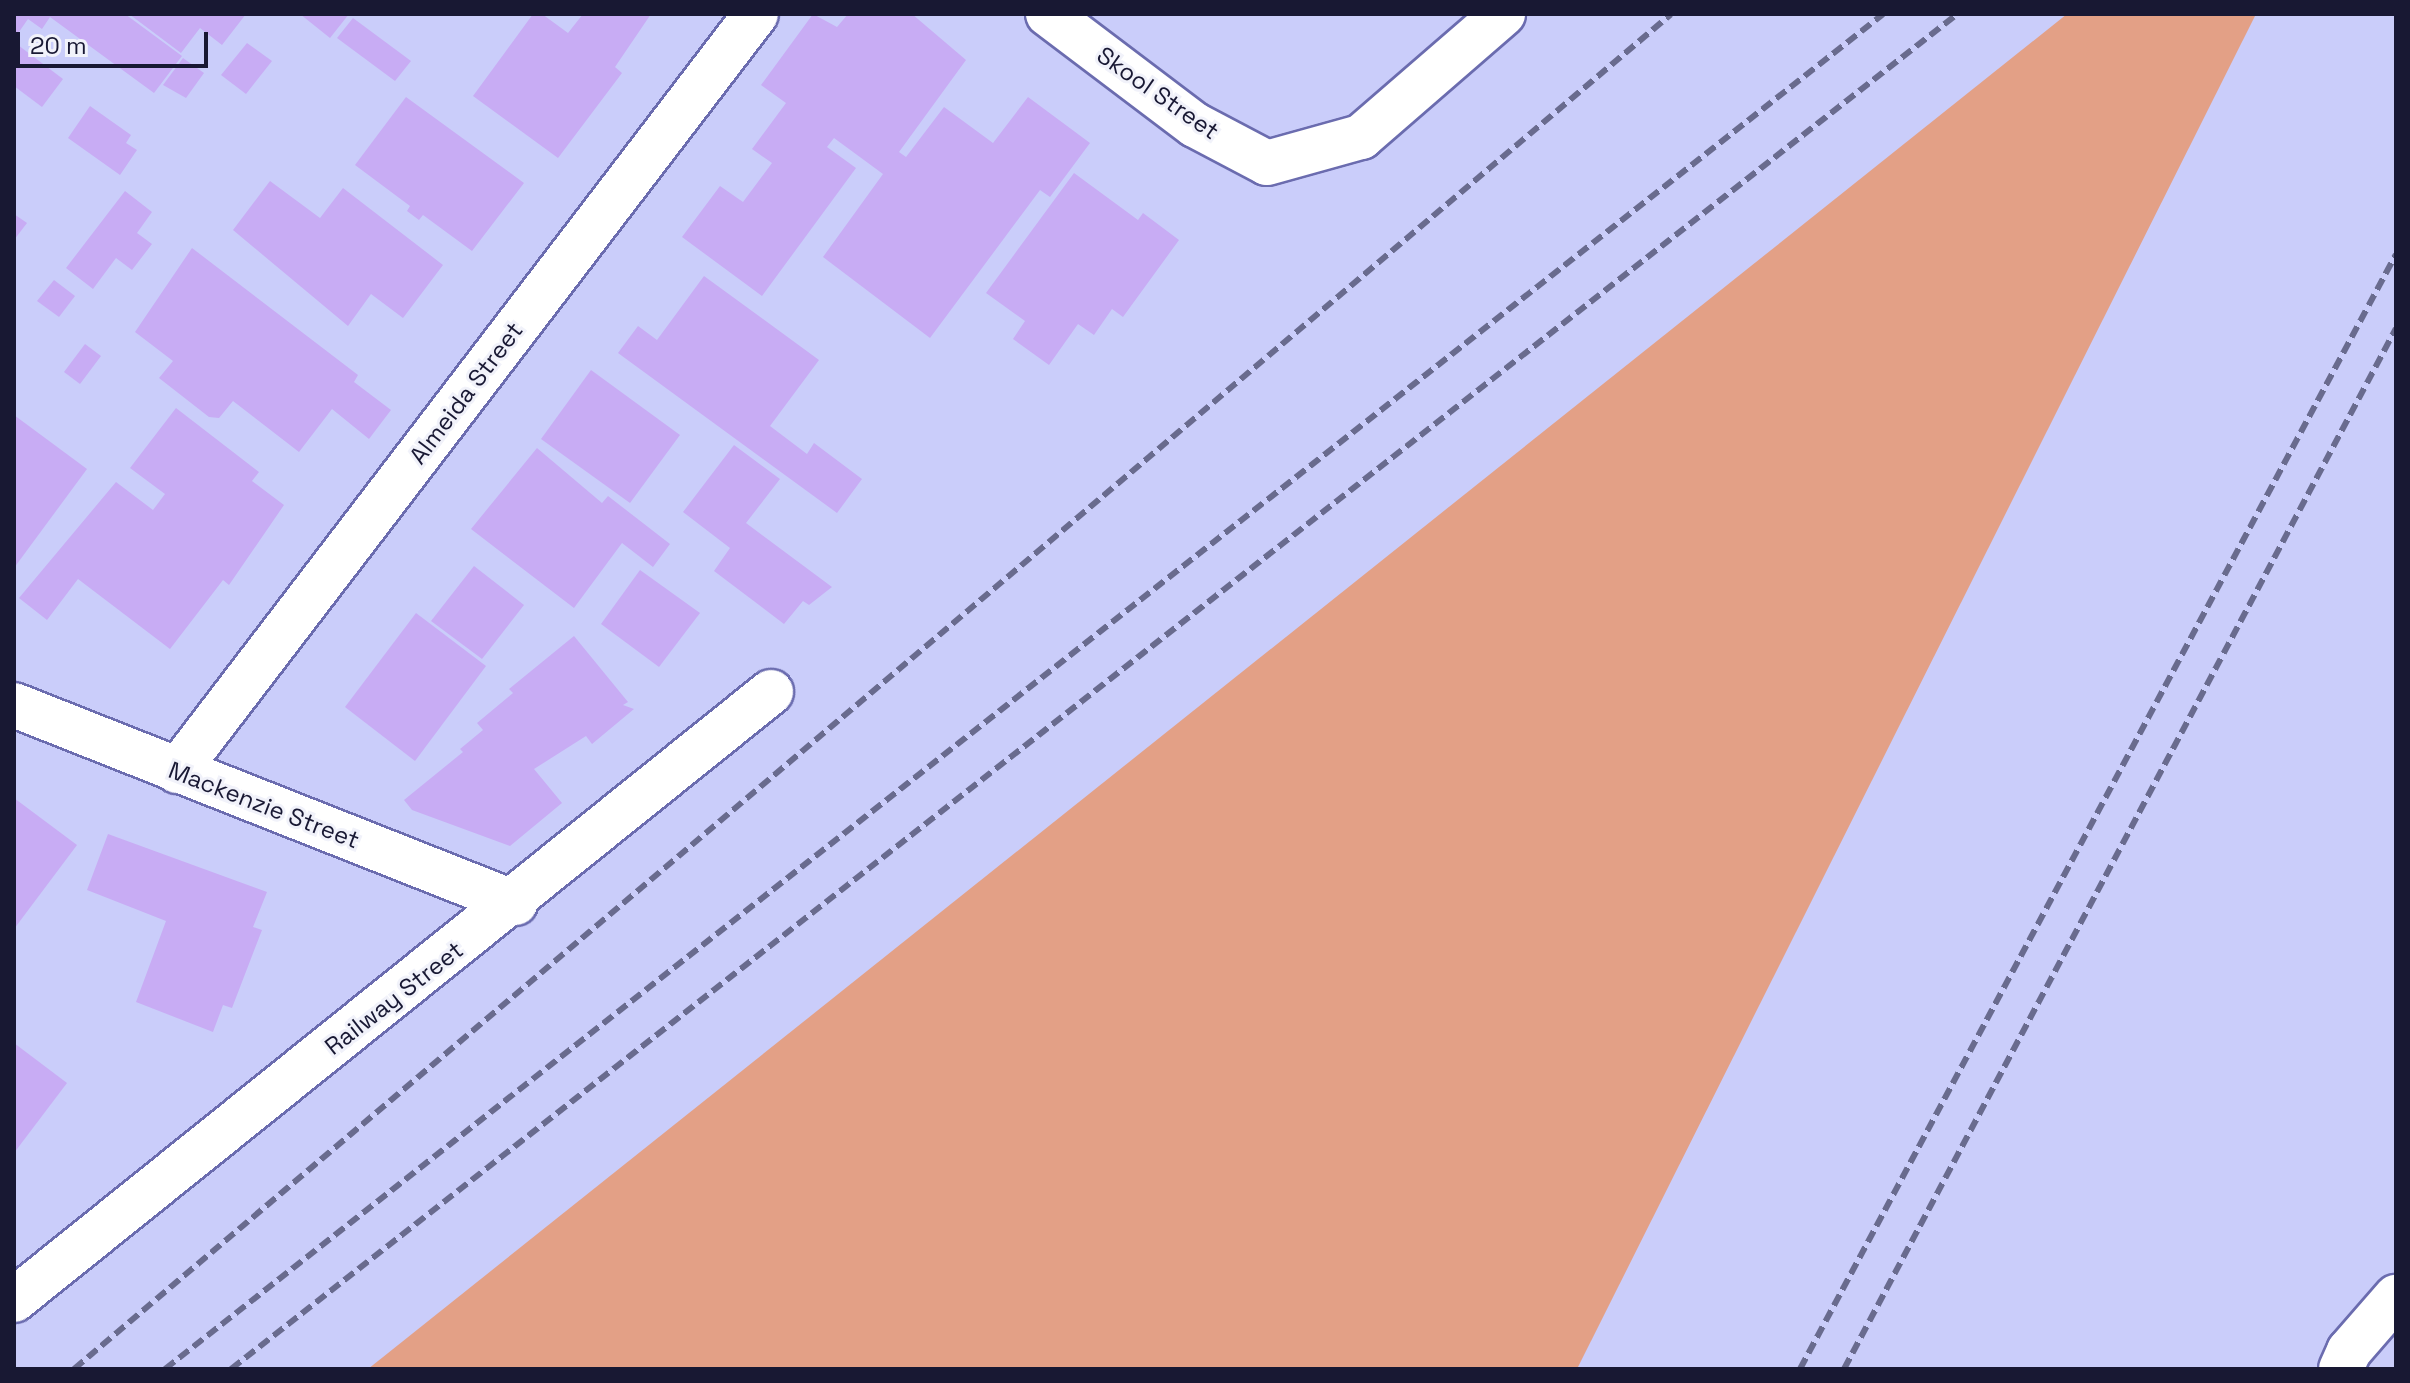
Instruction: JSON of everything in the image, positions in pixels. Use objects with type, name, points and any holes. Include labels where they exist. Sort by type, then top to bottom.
[{"type":"street","name":"Almeida Street","points":[[177,771],[756,14]]},
{"type":"street","name":"Skool Street","points":[[1048,14],[1195,125],[1267,163],[1361,137],[1503,14]]},
{"type":"street","name":"Railway Street","points":[[14,1300],[515,903],[771,692]]},
{"type":"street","name":"Mackenzie Street","points":[[14,705],[515,903]]},
{"type":"street","points":[[2341,1369],[2349,1351],[2396,1297]]},
{"type":"shaded area","points":[[2067,14],[2256,14],[1577,1369],[368,1369]]},
{"type":"building","points":[[14,14],[125,14],[182,56],[154,93],[50,17],[42,29],[28,19],[14,39]]},
{"type":"building","points":[[129,14],[246,14],[222,45],[200,28],[181,53]]},
{"type":"building","points":[[300,14],[349,14],[330,38]]},
{"type":"building","points":[[533,14],[542,14],[568,33],[583,14],[651,14],[615,67],[622,73],[558,158],[473,96]]},
{"type":"building","points":[[813,14],[837,27],[848,14],[912,14],[966,60],[899,152],[906,157],[944,107],[993,143],[1028,97],[1090,143],[1050,197],[1040,190],[930,338],[823,257],[883,174],[834,138],[827,147],[856,168],[762,296],[682,237],[720,186],[743,202],[772,163],[752,149],[786,103],[761,85]]},
{"type":"building","points":[[353,18],[411,61],[395,81],[337,38]]},
{"type":"building","points":[[14,42],[63,79],[42,107],[14,86]]},
{"type":"building","points":[[247,43],[272,61],[246,94],[221,75]]},
{"type":"building","points":[[183,58],[204,73],[186,98],[163,85]]},
{"type":"building","points":[[406,97],[524,183],[472,251],[423,215],[419,220],[407,211],[410,206],[355,165]]},
{"type":"building","points":[[90,106],[131,135],[126,143],[137,150],[120,175],[68,138]]},
{"type":"building","points":[[1074,173],[1138,220],[1143,213],[1179,240],[1123,317],[1112,309],[1094,335],[1078,324],[1049,365],[1013,339],[1025,321],[986,293]]},
{"type":"building","points":[[270,181],[320,218],[343,188],[443,265],[403,318],[371,294],[348,326],[233,230]]},
{"type":"building","points":[[125,191],[152,212],[137,233],[152,244],[132,270],[116,258],[93,289],[66,268]]},
{"type":"building","points":[[14,214],[27,223],[14,240]]},
{"type":"building","points":[[192,248],[358,375],[354,382],[391,410],[369,439],[332,409],[299,452],[233,401],[219,418],[209,417],[159,378],[173,361],[135,332]]},
{"type":"building","points":[[704,276],[819,360],[770,426],[807,454],[814,443],[862,479],[837,513],[618,353],[638,326],[657,340]]},
{"type":"building","points":[[54,280],[75,296],[59,317],[37,301]]},
{"type":"building","points":[[85,344],[101,356],[80,384],[64,372]]},
{"type":"building","points":[[591,370],[680,435],[630,503],[541,439]]},
{"type":"building","points":[[176,408],[259,472],[252,481],[284,505],[229,585],[223,580],[170,649],[78,579],[47,620],[19,598],[116,482],[153,510],[165,494],[130,468]]},
{"type":"building","points":[[14,415],[87,469],[14,568]]},
{"type":"building","points":[[734,445],[780,479],[746,523],[832,587],[809,605],[803,601],[784,624],[714,571],[730,548],[683,512]]},
{"type":"building","points":[[537,448],[602,503],[608,496],[670,544],[653,567],[622,543],[574,608],[471,529]]},
{"type":"building","points":[[474,566],[524,605],[482,659],[431,621]]},
{"type":"building","points":[[640,570],[700,613],[659,667],[601,624]]},
{"type":"building","points":[[416,613],[486,666],[415,761],[345,707]]},
{"type":"building","points":[[574,636],[628,702],[623,705],[634,709],[592,744],[586,736],[534,769],[562,803],[510,846],[412,810],[404,800],[463,752],[460,749],[483,730],[477,723],[513,693],[509,689]]},
{"type":"building","points":[[14,798],[77,845],[14,929]]},
{"type":"building","points":[[108,834],[267,892],[253,927],[262,930],[232,1008],[223,1005],[213,1032],[136,1002],[166,921],[87,890]]},
{"type":"building","points":[[14,1043],[67,1083],[14,1153]]},
{"type":"railway","points":[[74,1369],[1671,14]]},
{"type":"railway","points":[[165,1369],[1883,14]]},
{"type":"railway","points":[[231,1369],[1957,14]]},
{"type":"railway","points":[[1800,1369],[2396,254]]},
{"type":"railway","points":[[1844,1369],[2396,328]]}]
